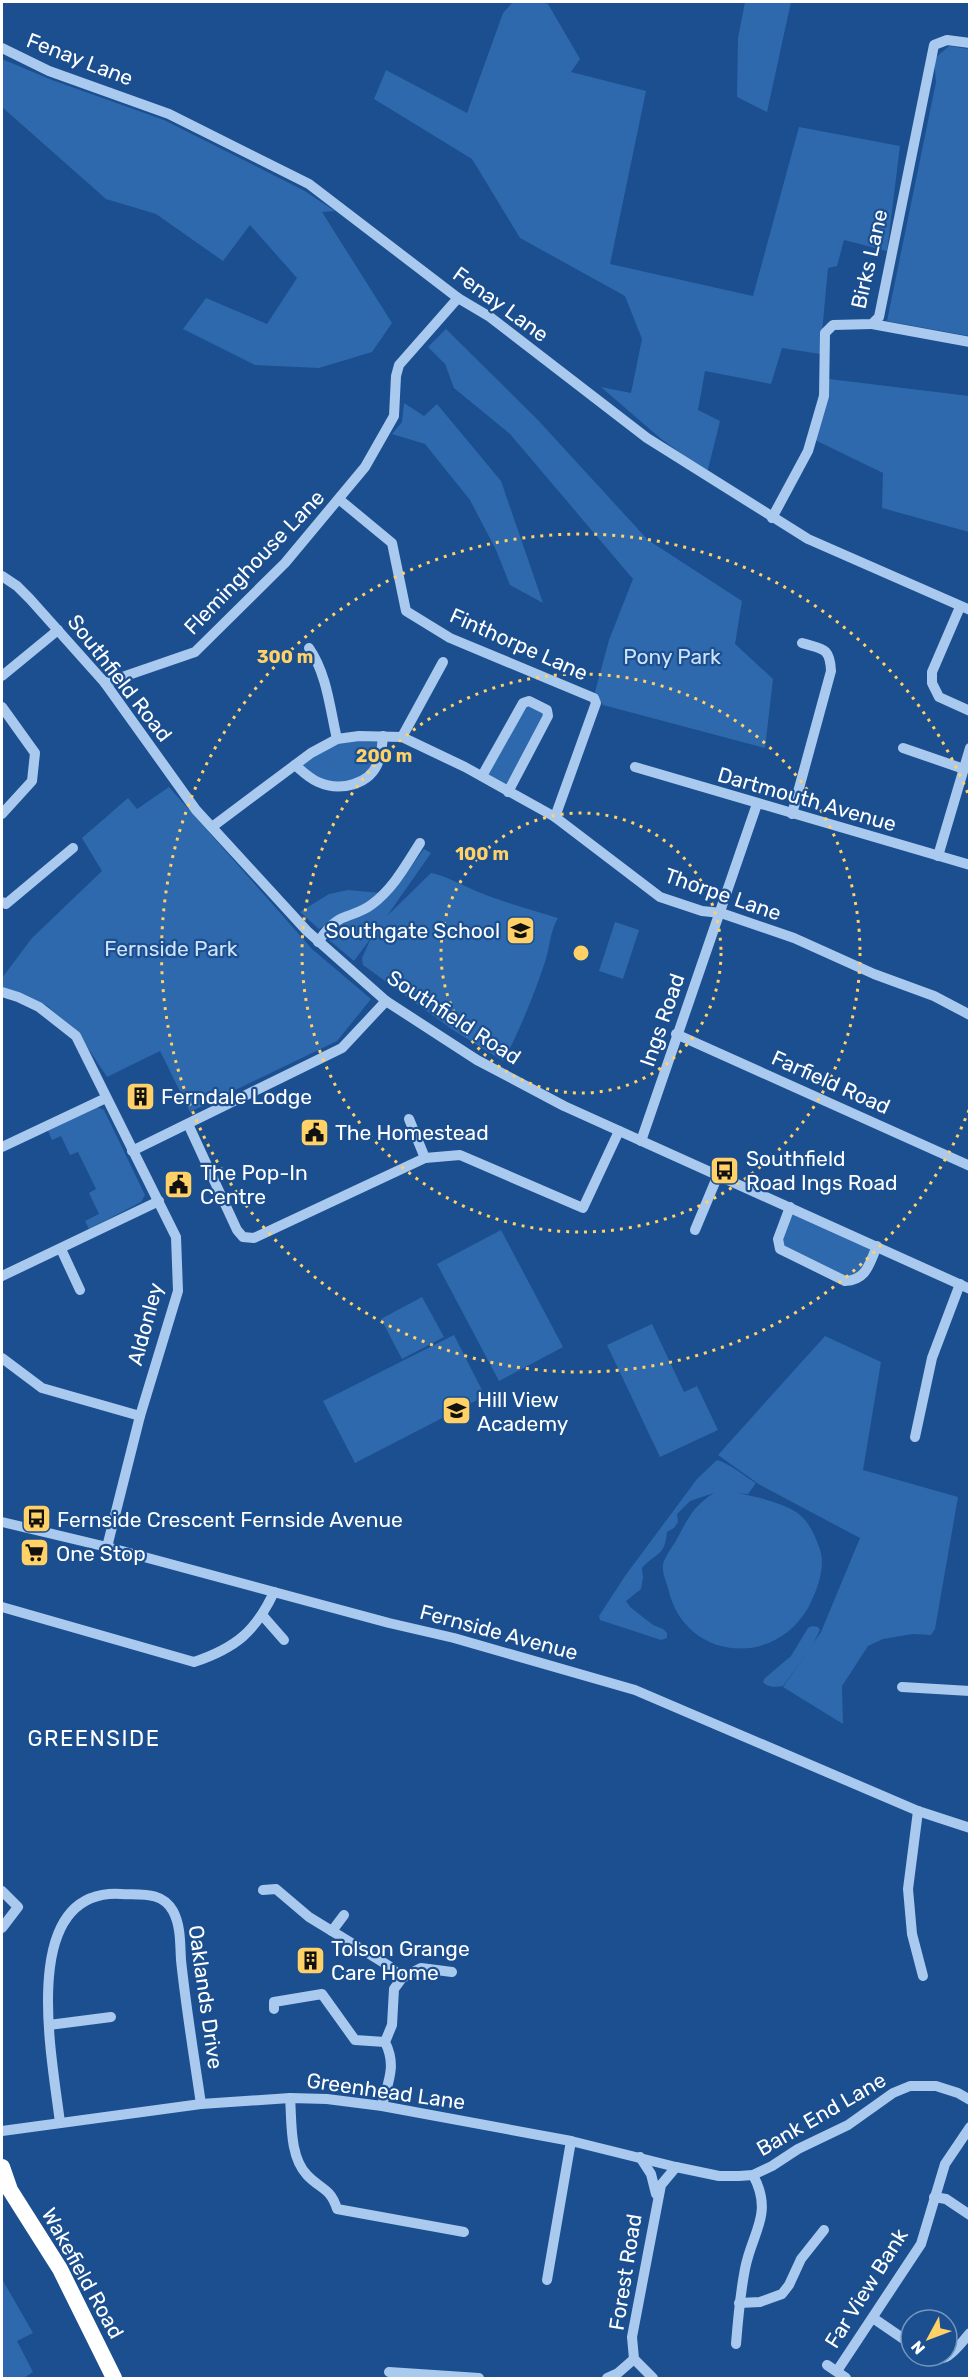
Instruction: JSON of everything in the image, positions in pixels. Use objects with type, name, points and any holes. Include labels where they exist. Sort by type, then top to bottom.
[{"type":"highway","name":"Wakefield Road","points":[[2,2167],[6,2186],[60,2268],[114,2379]]},
{"type":"street","name":"Birks Lane","points":[[772,518],[808,451],[821,407],[824,396],[825,333],[833,325],[872,324],[879,317],[934,45],[947,40],[969,43]]},
{"type":"street","name":"Fenay Lane","points":[[2,48],[49,72],[169,114],[309,184],[459,298],[490,317],[647,438],[808,539],[965,608]]},
{"type":"street","name":"Fleminghouse Lane","points":[[105,683],[195,652],[285,563],[340,500],[365,467],[394,416],[396,376],[399,365],[459,298]]},
{"type":"street","points":[[872,324],[969,342]]},
{"type":"street","name":"Finthorpe Lane","points":[[340,500],[392,543],[406,611],[450,638],[594,698],[597,703],[555,818]]},
{"type":"street","name":"Southfield Road","points":[[2,576],[17,586],[105,683],[196,810],[318,942],[386,1001],[477,1060],[564,1106],[965,1286]]},
{"type":"street","points":[[965,608],[932,672],[932,683],[939,697],[969,711]]},
{"type":"street","points":[[2,676],[58,630]]},
{"type":"street","points":[[792,814],[831,670],[829,654],[825,650],[802,643]]},
{"type":"street","points":[[309,648],[322,673],[337,739]]},
{"type":"street","points":[[402,737],[443,662]]},
{"type":"street","points":[[482,776],[523,703],[530,701],[547,710],[549,716],[508,792]]},
{"type":"street","points":[[2,707],[35,753],[32,781],[2,814]]},
{"type":"street","name":"Thorpe Lane","points":[[212,827],[311,753],[337,739],[359,736],[402,737],[482,776],[555,818],[660,897],[702,911],[721,913],[794,939],[874,974],[934,996],[969,1016]]},
{"type":"street","points":[[295,765],[319,783],[342,787],[354,784],[373,771],[379,761],[383,736]]},
{"type":"street","points":[[903,748],[964,769]]},
{"type":"street","points":[[938,856],[969,748]]},
{"type":"street","name":"Dartmouth Avenue","points":[[635,767],[969,865]]},
{"type":"street","name":"Ings Road","points":[[641,1141],[757,804]]},
{"type":"street","points":[[318,942],[331,925],[344,917],[358,913],[384,894],[395,882],[420,843]]},
{"type":"street","points":[[2,902],[6,904],[73,848]]},
{"type":"street","name":"Aldonley","points":[[2,992],[39,1007],[76,1036],[176,1238],[178,1291],[140,1416],[107,1547]]},
{"type":"street","points":[[132,1151],[342,1048],[386,1001]]},
{"type":"street","name":"Farfield Road","points":[[676,1034],[969,1166]]},
{"type":"street","points":[[3,1144],[106,1098]]},
{"type":"street","points":[[408,1119],[425,1158]]},
{"type":"street","points":[[188,1124],[237,1230],[243,1237],[254,1238],[425,1158],[460,1155],[583,1209],[619,1131]]},
{"type":"street","points":[[695,1230],[718,1174]]},
{"type":"street","points":[[2,1276],[159,1201]]},
{"type":"street","points":[[790,1207],[778,1239],[780,1248],[845,1281],[855,1280],[864,1274],[877,1246]]},
{"type":"street","points":[[61,1249],[80,1290]]},
{"type":"street","points":[[915,1437],[932,1358],[965,1286]]},
{"type":"street","points":[[2,1358],[42,1388],[140,1416]]},
{"type":"street","name":"Fernside Avenue","points":[[2,1521],[454,1638],[635,1690],[918,1811],[969,1828]]},
{"type":"street","points":[[2,1607],[194,1662],[220,1653],[238,1641],[263,1616],[274,1592]]},
{"type":"street","points":[[263,1616],[284,1640]]},
{"type":"street","points":[[902,1688],[969,1691]]},
{"type":"street","points":[[918,1811],[908,1889],[912,1934],[923,1976]]},
{"type":"street","points":[[263,1890],[276,1889],[309,1917],[389,1966],[402,1978]]},
{"type":"street","points":[[2,1891],[18,1907],[4,1933]]},
{"type":"street","name":"Oaklands Drive","points":[[60,2123],[49,2025],[47,1987],[51,1958],[58,1932],[71,1910],[88,1899],[112,1893],[158,1896],[174,1912],[179,1929],[181,1960],[201,2104]]},
{"type":"street","points":[[332,1931],[344,1915]]},
{"type":"street","points":[[385,2042],[392,2025],[394,1989],[402,1978],[421,1968],[452,1971]]},
{"type":"street","points":[[274,2009],[274,2002],[321,1994],[355,2040],[385,2042]]},
{"type":"street","points":[[49,2025],[111,2017]]},
{"type":"street","points":[[382,2106],[392,2064],[392,2055],[385,2042]]},
{"type":"street","name":"Bank End Lane","points":[[690,2169],[719,2176],[753,2175],[798,2149],[848,2126],[893,2093],[910,2086],[936,2086],[958,2093],[969,2100]]},
{"type":"street","points":[[290,2098],[293,2138],[300,2164],[306,2175],[328,2190],[334,2198],[337,2209],[464,2232]]},
{"type":"street","name":"Greenhead Lane","points":[[2,2130],[201,2104],[290,2098],[327,2099],[382,2106],[571,2141],[690,2169]]},
{"type":"street","name":"Far View Bank","points":[[837,2371],[921,2244],[945,2164],[969,2127]]},
{"type":"street","points":[[547,2280],[571,2141]]},
{"type":"street","name":"Forest Road","points":[[640,2157],[651,2174],[657,2200]]},
{"type":"street","name":"Forest Road","points":[[653,2379],[634,2359],[632,2337],[660,2185],[675,2167]]},
{"type":"street","points":[[736,2344],[739,2303],[746,2265],[762,2219],[760,2187],[753,2175]]},
{"type":"street","points":[[934,2197],[946,2199],[969,2215]]},
{"type":"street","points":[[739,2303],[760,2302],[782,2294],[789,2285],[801,2259],[824,2229]]},
{"type":"street","points":[[873,2318],[899,2336]]},
{"type":"street","points":[[608,2379],[634,2359]]},
{"type":"street","points":[[389,2372],[479,2379]]},
{"type":"green space","points":[[513,2],[548,4],[580,59],[571,72],[646,91],[610,264],[753,296],[799,127],[900,146],[887,251],[844,240],[837,266],[828,268],[820,354],[782,348],[771,384],[705,371],[698,410],[720,421],[707,473],[660,438],[601,387],[631,393],[642,339],[625,296],[520,238],[472,159],[374,99],[386,70],[467,113],[503,13]]},
{"type":"green space","points":[[745,2],[791,2],[767,112],[737,97],[738,38]]},
{"type":"green space","points":[[949,46],[969,49],[969,336],[887,321],[936,82],[934,59]]},
{"type":"green space","points":[[2,59],[52,80],[164,120],[303,190],[335,211],[322,212],[392,323],[372,352],[319,368],[255,365],[183,329],[206,298],[267,324],[297,278],[250,225],[223,261],[156,214],[106,199],[2,107]]},
{"type":"green space","name":"Pony Park","points":[[446,329],[537,419],[648,540],[742,601],[735,644],[773,679],[765,748],[603,705],[595,692],[609,640],[633,579],[510,434],[454,388],[445,364],[428,347]]},
{"type":"green space","points":[[829,379],[969,396],[969,532],[882,508],[883,473],[815,440]]},
{"type":"green space","points":[[404,403],[424,416],[437,404],[501,481],[543,603],[510,585],[496,550],[470,500],[425,444],[392,434],[402,422]]},
{"type":"green space","points":[[523,703],[547,710],[508,792],[482,776]]},
{"type":"green space","points":[[383,736],[373,769],[362,778],[353,781],[329,786],[295,765],[337,739]]},
{"type":"green space","name":"Fernside Park","points":[[169,787],[312,949],[371,999],[337,1041],[190,1112],[160,1051],[107,1077],[78,1033],[46,1005],[2,988],[2,978],[32,938],[102,871],[82,838],[128,798],[137,809]]},
{"type":"green space","points":[[424,849],[431,853],[387,916],[431,873],[499,900],[558,918],[532,999],[503,1061],[453,1030],[363,965],[362,958],[371,938],[354,961],[329,940],[334,928],[398,884]]},
{"type":"green space","points":[[348,890],[381,893],[371,901],[343,913],[319,929],[300,912],[329,894]]},
{"type":"green space","points":[[615,922],[639,930],[623,979],[599,971]]},
{"type":"green space","points":[[97,1107],[104,1110],[145,1195],[141,1202],[89,1229],[85,1221],[99,1214],[89,1193],[96,1189],[78,1152],[70,1155],[61,1136],[52,1140],[48,1131]]},
{"type":"green space","points":[[790,1207],[879,1248],[856,1280],[780,1249]]},
{"type":"green space","points":[[501,1230],[563,1347],[499,1381],[437,1264]]},
{"type":"green space","points":[[422,1297],[444,1337],[402,1359],[381,1319]]},
{"type":"green space","points":[[652,1324],[684,1392],[697,1386],[718,1430],[660,1457],[607,1345]]},
{"type":"green space","points":[[454,1335],[485,1396],[355,1463],[323,1401]]},
{"type":"green space","points":[[825,1336],[881,1362],[863,1470],[958,1497],[935,1629],[931,1635],[913,1634],[883,1639],[868,1646],[842,1686],[843,1724],[783,1687],[821,1632],[860,1538],[760,1485],[718,1455]]},
{"type":"green space","points":[[717,1460],[756,1483],[748,1494],[737,1493],[780,1504],[796,1512],[810,1526],[819,1547],[822,1562],[818,1586],[808,1608],[792,1628],[773,1641],[752,1648],[730,1648],[709,1642],[691,1630],[677,1612],[665,1580],[663,1565],[693,1512],[714,1493],[690,1501],[677,1514],[678,1522],[667,1532],[662,1550],[642,1568],[641,1589],[626,1601],[630,1607],[653,1625],[663,1629],[667,1633],[667,1638],[661,1640],[600,1620],[599,1616],[625,1576],[697,1479]]},
{"type":"green space","points":[[812,1626],[820,1630],[812,1646],[783,1686],[772,1687],[765,1684],[763,1682],[765,1678],[791,1656],[808,1628]]},
{"type":"green space","points":[[2,2279],[33,2333],[17,2341],[33,2372],[24,2378],[2,2378]]},
{"type":"place","name":"Southgate School","points":[[521,930]]},
{"type":"place","name":"Ferndale Lodge","points":[[140,1096]]},
{"type":"place","name":"The Homestead","points":[[314,1132]]},
{"type":"place","name":"Southfield Road Ings Road","points":[[725,1170]]},
{"type":"place","name":"The Pop-In Centre","points":[[179,1184]]},
{"type":"place","name":"Hill View Academy","points":[[456,1411]]},
{"type":"place","name":"Fernside Crescent Fernside Avenue","points":[[36,1519]]},
{"type":"place","name":"One Stop","points":[[35,1553]]},
{"type":"place","name":"Tolson Grange Care Home","points":[[310,1960]]},
{"type":"district","name":"GREENSIDE","points":[[94,1738]]}]
